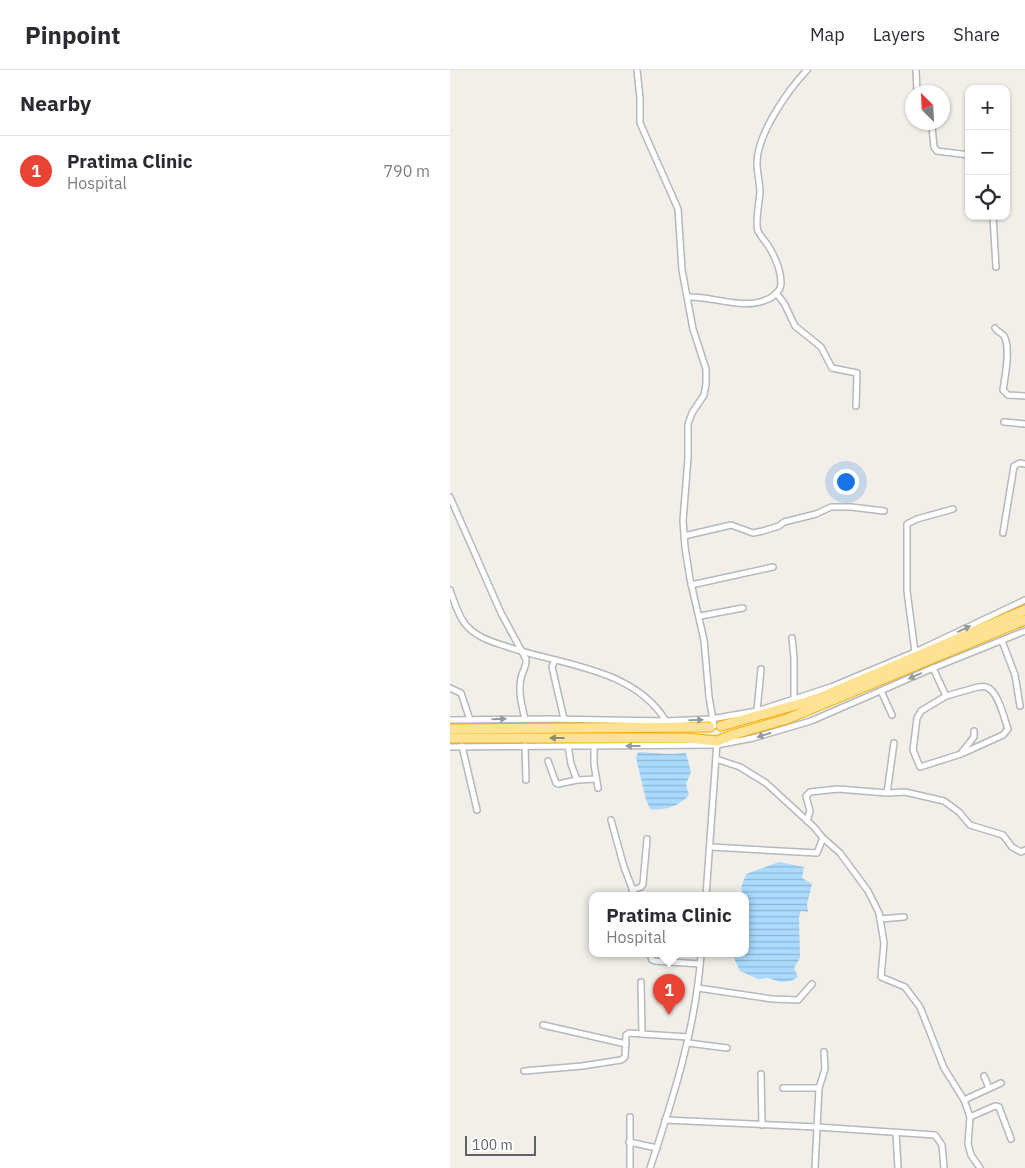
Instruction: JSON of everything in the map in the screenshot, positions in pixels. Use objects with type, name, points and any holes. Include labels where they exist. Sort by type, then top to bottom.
[{"type":"highway","points":[[450,729],[714,724],[817,699],[1025,610]]},
{"type":"highway","points":[[450,738],[687,738],[717,741],[795,716],[1025,620]]},
{"type":"highway","points":[[714,724],[708,733],[717,741]]},
{"type":"highway","points":[[714,724],[724,731],[717,741]]},
{"type":"street","points":[[637,70],[640,123],[678,209],[682,270],[693,329],[704,362],[706,384],[704,395],[692,413],[688,424],[688,458],[683,506],[684,536],[704,640],[714,724]]},
{"type":"street","points":[[688,296],[737,302],[762,302],[776,293],[781,285],[775,259],[758,229],[760,181],[757,163],[759,149],[774,115],[789,92],[807,70]]},
{"type":"street","points":[[916,70],[917,85]]},
{"type":"street","points":[[932,130],[934,147],[937,152],[965,155]]},
{"type":"street","points":[[993,220],[996,267]]},
{"type":"street","points":[[776,293],[784,303],[795,326],[821,348],[832,368],[857,373],[856,406]]},
{"type":"street","points":[[995,328],[1003,335],[1005,340],[1006,362],[1003,390],[1008,395],[1025,396]]},
{"type":"street","points":[[1004,422],[1025,424]]},
{"type":"street","points":[[1003,534],[1014,466],[1020,463],[1025,464]]},
{"type":"street","points":[[450,497],[501,613],[523,652],[526,662],[520,679],[524,719]]},
{"type":"street","points":[[684,536],[731,526],[753,533],[779,526],[784,522],[816,514],[831,507],[851,507],[884,511]]},
{"type":"street","points":[[914,652],[907,591],[907,524],[953,509]]},
{"type":"street","points":[[692,585],[773,567]]},
{"type":"street","points":[[450,590],[460,615],[468,627],[483,638],[523,652],[597,672],[636,689],[658,708],[666,720]]},
{"type":"street","points":[[450,720],[666,720],[714,724],[831,686],[914,652],[1025,600]]},
{"type":"street","points":[[700,616],[743,608]]},
{"type":"street","points":[[450,747],[594,746],[753,738],[811,720],[933,668],[1025,632]]},
{"type":"street","points":[[792,638],[794,699]]},
{"type":"street","points":[[1002,641],[1016,681],[1020,706]]},
{"type":"street","points":[[555,660],[552,667],[564,719]]},
{"type":"street","points":[[933,668],[946,696]]},
{"type":"street","points":[[757,711],[761,669]]},
{"type":"street","points":[[978,687],[986,687],[994,693],[1008,729],[1003,735],[961,754],[920,767],[913,750],[916,718],[921,711],[946,696],[978,687]]},
{"type":"street","points":[[450,688],[462,696],[470,720]]},
{"type":"street","points":[[881,691],[892,715]]},
{"type":"street","points":[[961,754],[974,737],[974,731]]},
{"type":"street","points":[[706,892],[717,741]]},
{"type":"street","points":[[887,793],[894,743]]},
{"type":"street","points":[[462,746],[477,810]]},
{"type":"street","points":[[525,746],[526,780]]},
{"type":"street","points":[[568,746],[571,764],[577,780]]},
{"type":"street","points":[[594,746],[594,764],[598,788]]},
{"type":"street","points":[[716,760],[740,767],[766,784],[840,853],[868,891],[879,913],[884,943],[881,977],[905,986],[920,1007],[944,1068],[964,1100],[970,1117],[968,1144],[970,1156],[980,1168]]},
{"type":"street","points":[[548,761],[556,783],[561,785],[577,780],[596,780]]},
{"type":"street","points":[[807,821],[810,811],[806,796],[810,792],[838,789],[887,793],[905,792],[944,801],[959,812],[970,825],[1003,834],[1012,847],[1023,851]]},
{"type":"street","points":[[611,820],[632,890],[641,887],[643,884],[647,839]]},
{"type":"street","points":[[711,847],[817,853],[823,838]]},
{"type":"street","points":[[880,919],[904,917]]},
{"type":"street","points":[[651,957],[655,961],[700,964]]},
{"type":"street","points":[[650,1168],[688,1040],[698,988],[701,957]]},
{"type":"street","points":[[641,982],[642,1034]]},
{"type":"street","points":[[698,988],[772,999],[798,1000],[812,984]]},
{"type":"street","points":[[543,1025],[626,1044]]},
{"type":"street","points":[[524,1071],[582,1066],[621,1060],[625,1057],[625,1037],[629,1033],[688,1040],[727,1048]]},
{"type":"street","points":[[815,1168],[819,1088],[824,1069],[824,1052]]},
{"type":"street","points":[[761,1074],[762,1125]]},
{"type":"street","points":[[984,1076],[989,1088]]},
{"type":"street","points":[[964,1100],[1000,1083]]},
{"type":"street","points":[[783,1088],[819,1088]]},
{"type":"street","points":[[970,1117],[995,1106],[999,1107],[1011,1139]]},
{"type":"street","points":[[630,1117],[630,1168]]},
{"type":"street","points":[[665,1120],[935,1135],[942,1144],[944,1168]]},
{"type":"street","points":[[896,1133],[898,1168]]},
{"type":"street","points":[[629,1142],[657,1148]]},
{"type":"water","points":[[638,752],[686,753],[691,772],[686,784],[689,795],[671,807],[650,809],[636,758]]},
{"type":"water","points":[[779,862],[804,867],[802,878],[812,884],[807,904],[808,912],[801,911],[799,917],[800,958],[794,968],[798,977],[791,981],[781,982],[768,978],[758,979],[740,971],[733,957],[749,957],[749,892],[742,892],[741,888],[746,874]]},
{"type":"place","name":"Pratima Clinic","points":[[669,1015]]}]
